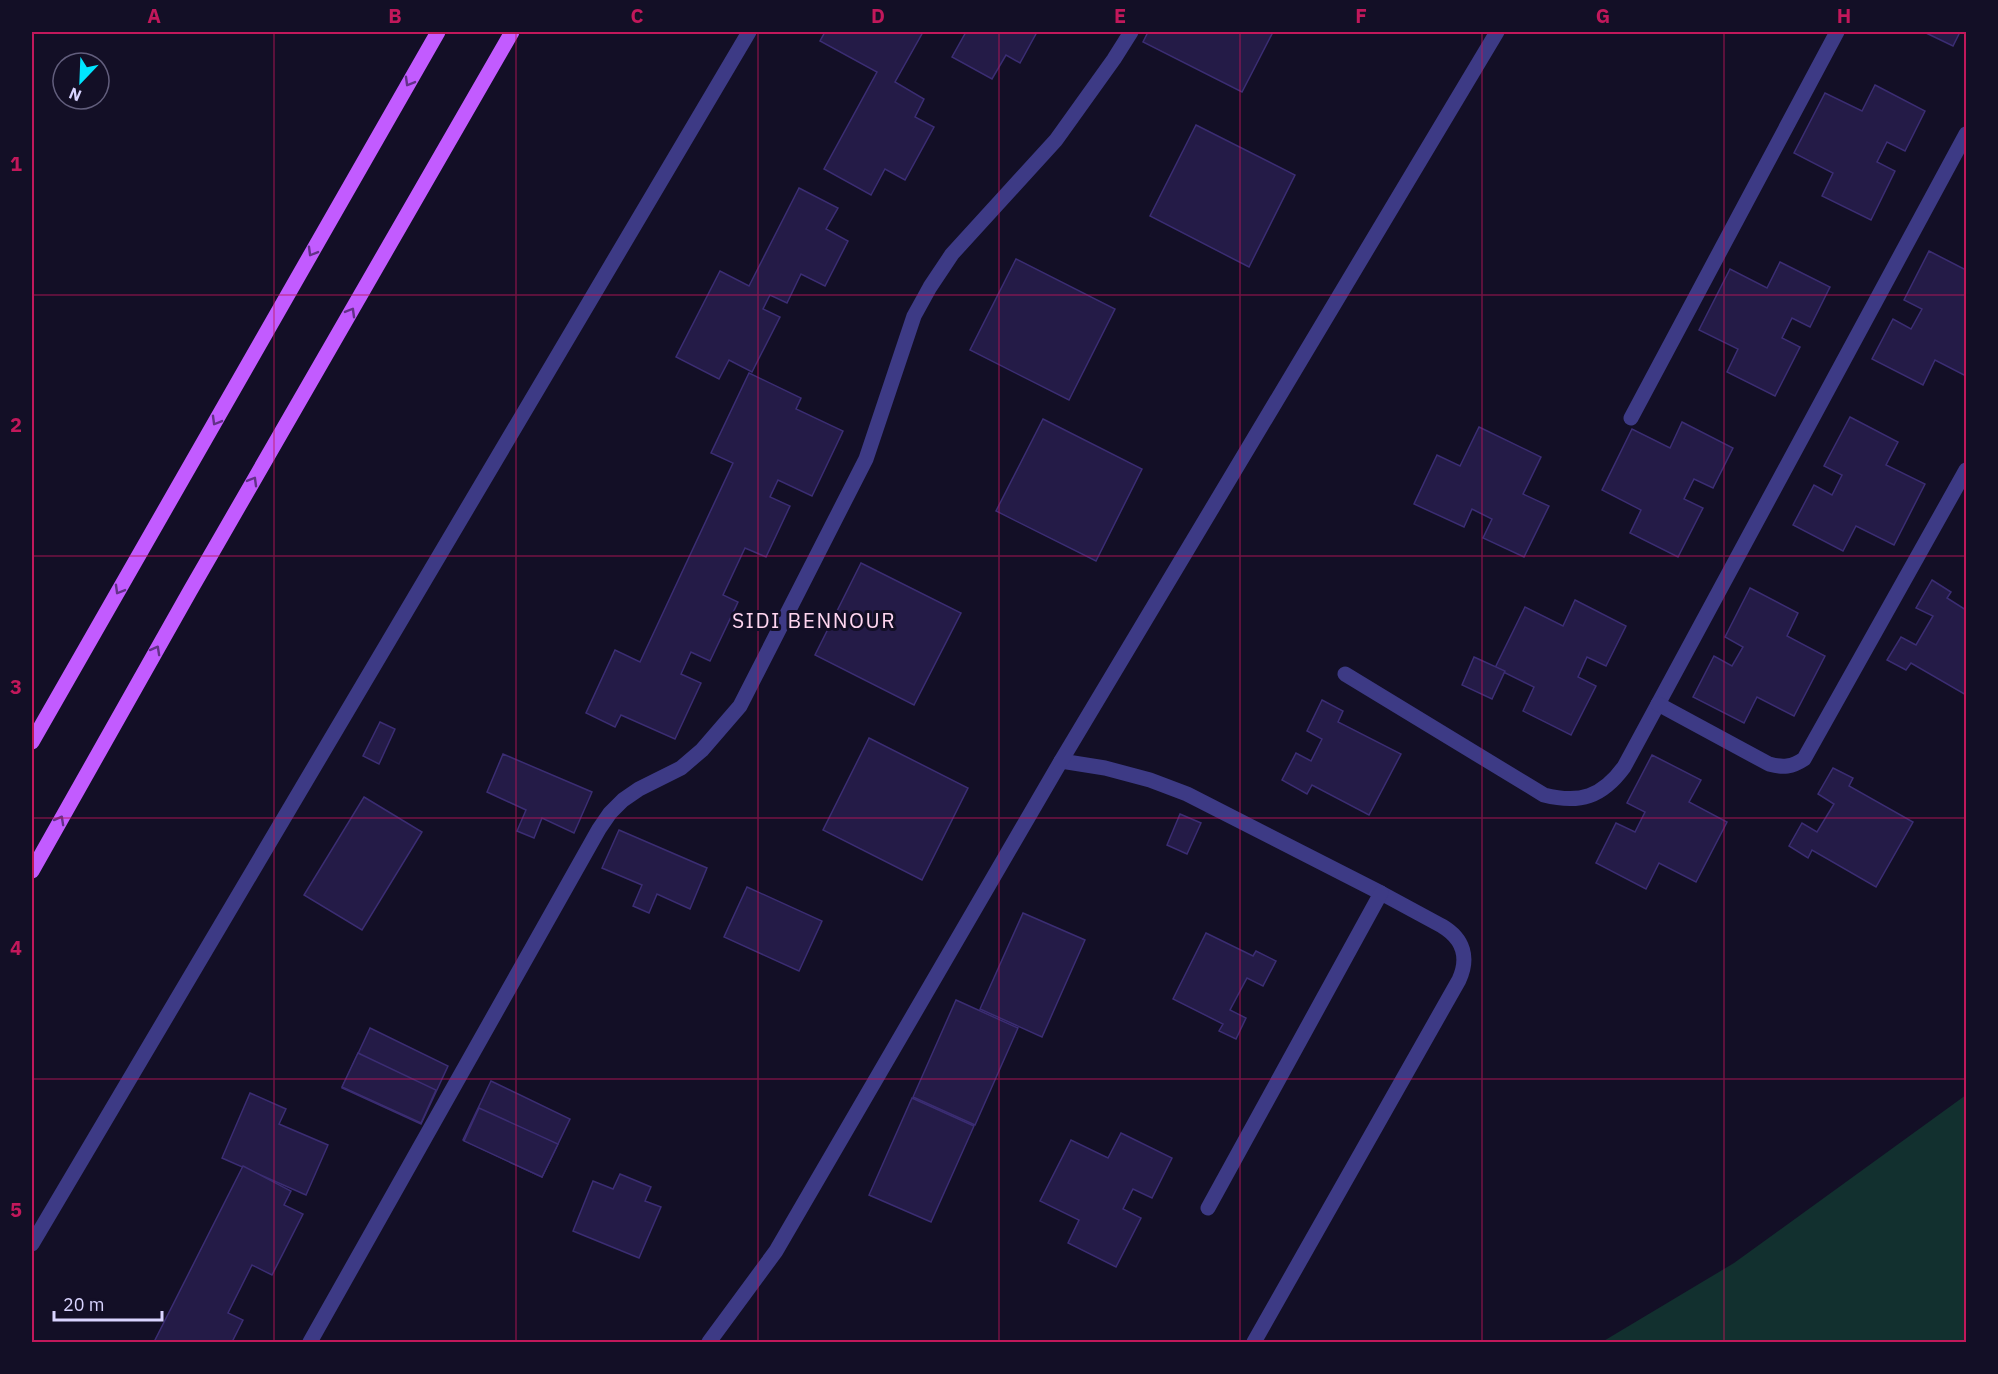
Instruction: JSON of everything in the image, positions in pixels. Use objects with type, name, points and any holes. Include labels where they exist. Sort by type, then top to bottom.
[{"type":"main road","points":[[32,742],[438,32]]},
{"type":"main road","points":[[32,871],[190,591],[512,32]]},
{"type":"street","points":[[32,1244],[749,32]]},
{"type":"street","points":[[310,1342],[599,829],[623,800],[639,789],[681,768],[702,750],[740,706],[866,459],[915,316],[930,286],[952,254],[1056,140],[1131,32]]},
{"type":"street","points":[[709,1342],[776,1251],[1061,761],[1497,32]]},
{"type":"street","points":[[1631,418],[1837,32]]},
{"type":"street","points":[[1345,674],[1544,795],[1575,800],[1604,789],[1624,767],[1966,135]]},
{"type":"street","points":[[1658,704],[1769,764],[1787,767],[1804,759],[1966,470]]},
{"type":"street","points":[[1061,761],[1106,768],[1150,780],[1187,794],[1381,893],[1451,932],[1463,948],[1464,969],[1254,1342]]},
{"type":"street","points":[[1208,1208],[1381,893]]},
{"type":"green space","points":[[1966,1095],[1966,1342],[1602,1342],[1734,1263]]},
{"type":"building","points":[[825,32],[923,32],[895,82],[924,99],[915,117],[934,127],[905,180],[885,169],[871,195],[824,169],[877,72],[820,41]]},
{"type":"building","points":[[966,32],[1037,32],[1020,63],[1006,55],[992,79],[952,57]]},
{"type":"building","points":[[1148,32],[1273,32],[1242,92],[1143,42]]},
{"type":"building","points":[[1924,32],[1960,32],[1953,46]]},
{"type":"building","points":[[1875,85],[1925,111],[1905,151],[1887,142],[1877,162],[1895,171],[1871,220],[1822,196],[1833,173],[1794,153],[1825,93],[1862,111]]},
{"type":"building","points":[[1196,125],[1295,175],[1249,267],[1150,216]]},
{"type":"building","points":[[799,188],[838,208],[826,229],[848,241],[825,286],[801,274],[787,303],[770,295],[763,309],[780,317],[752,372],[729,360],[719,379],[676,357],[720,271],[749,286]]},
{"type":"building","points":[[1929,251],[1966,270],[1966,376],[1935,360],[1923,385],[1872,359],[1893,319],[1911,329],[1922,309],[1904,300]]},
{"type":"building","points":[[1016,259],[1115,309],[1069,400],[970,350]]},
{"type":"building","points":[[1780,262],[1830,287],[1810,327],[1792,318],[1782,338],[1800,347],[1775,396],[1727,372],[1738,349],[1699,330],[1730,269],[1767,288]]},
{"type":"building","points":[[749,373],[801,398],[796,409],[843,431],[812,496],[778,480],[770,497],[790,506],[766,557],[745,548],[723,595],[738,602],[710,661],[691,652],[681,674],[701,683],[675,739],[621,715],[615,727],[586,713],[615,650],[640,662],[733,463],[711,453]]},
{"type":"building","points":[[1850,417],[1898,442],[1886,465],[1925,484],[1894,545],[1856,526],[1843,551],[1793,525],[1814,485],[1832,495],[1842,475],[1824,466]]},
{"type":"building","points":[[1043,419],[1142,469],[1096,561],[996,511]]},
{"type":"building","points":[[1682,422],[1733,448],[1713,488],[1694,479],[1684,499],[1703,508],[1678,557],[1630,533],[1641,510],[1602,490],[1632,429],[1670,448]]},
{"type":"building","points":[[1479,427],[1541,457],[1523,494],[1549,506],[1524,557],[1483,538],[1492,519],[1472,509],[1464,527],[1414,504],[1437,455],[1460,466]]},
{"type":"building","points":[[861,563],[961,613],[914,705],[815,655]]},
{"type":"building","points":[[1932,580],[1951,592],[1947,598],[1966,610],[1966,695],[1911,663],[1906,670],[1887,660],[1901,637],[1916,645],[1933,616],[1916,608]]},
{"type":"building","points":[[1750,588],[1798,613],[1787,636],[1825,656],[1794,716],[1757,697],[1744,723],[1693,697],[1714,656],[1732,666],[1743,647],[1725,637]]},
{"type":"building","points":[[1575,600],[1626,626],[1606,666],[1587,657],[1578,677],[1596,686],[1571,735],[1523,711],[1534,687],[1495,668],[1525,607],[1563,626]]},
{"type":"building","points":[[1474,657],[1505,671],[1492,699],[1462,685]]},
{"type":"building","points":[[1322,700],[1343,711],[1338,722],[1401,754],[1369,815],[1312,785],[1307,794],[1282,780],[1296,753],[1311,761],[1322,739],[1307,731]]},
{"type":"building","points":[[380,722],[395,729],[379,764],[363,756]]},
{"type":"building","points":[[869,738],[968,788],[922,880],[823,830]]},
{"type":"building","points":[[503,754],[592,792],[574,833],[542,818],[534,838],[517,831],[526,810],[487,792]]},
{"type":"building","points":[[1652,755],[1701,780],[1689,802],[1727,822],[1696,882],[1659,863],[1646,889],[1596,863],[1616,823],[1635,832],[1645,812],[1627,803]]},
{"type":"building","points":[[1833,768],[1853,778],[1849,786],[1913,822],[1876,887],[1812,850],[1808,858],[1789,846],[1802,823],[1817,832],[1834,804],[1818,794]]},
{"type":"building","points":[[364,797],[422,832],[362,930],[304,895]]},
{"type":"building","points":[[1180,814],[1201,823],[1187,854],[1167,845]]},
{"type":"building","points":[[619,830],[707,868],[690,909],[657,894],[649,913],[633,906],[642,885],[602,868]]},
{"type":"building","points":[[747,887],[822,921],[799,971],[724,937]]},
{"type":"building","points":[[1023,913],[1085,940],[1042,1037],[980,1009]]},
{"type":"building","points":[[1206,933],[1253,956],[1256,951],[1276,961],[1263,986],[1247,978],[1230,1010],[1246,1018],[1236,1039],[1219,1031],[1223,1024],[1173,999]]},
{"type":"building","points":[[956,1000],[1018,1028],[975,1125],[913,1097]]},
{"type":"building","points":[[370,1028],[448,1066],[421,1124],[342,1088]]},
{"type":"building","points":[[358,1053],[436,1090],[421,1123],[342,1087]]},
{"type":"building","points":[[491,1081],[570,1119],[542,1177],[463,1140]]},
{"type":"building","points":[[250,1093],[286,1109],[279,1124],[328,1145],[306,1195],[222,1158]]},
{"type":"building","points":[[912,1098],[974,1126],[931,1222],[869,1195]]},
{"type":"building","points":[[479,1108],[558,1144],[542,1177],[464,1141]]},
{"type":"building","points":[[1121,1133],[1172,1158],[1152,1198],[1133,1189],[1123,1209],[1141,1218],[1116,1267],[1068,1243],[1079,1220],[1040,1201],[1071,1140],[1108,1158]]},
{"type":"building","points":[[243,1166],[291,1191],[284,1205],[303,1214],[272,1275],[252,1265],[228,1313],[243,1320],[232,1342],[154,1342]]},
{"type":"building","points":[[620,1174],[651,1187],[645,1201],[661,1207],[639,1258],[573,1231],[593,1181],[613,1189]]},
{"type":"district","name":"SIDI BENNOUR","points":[[814,620]]}]
